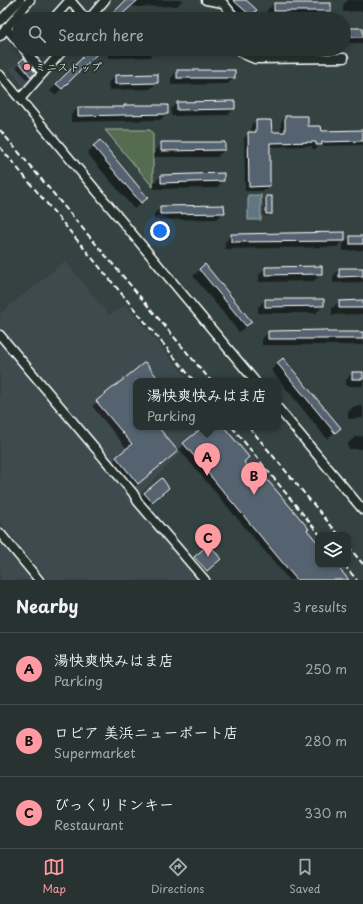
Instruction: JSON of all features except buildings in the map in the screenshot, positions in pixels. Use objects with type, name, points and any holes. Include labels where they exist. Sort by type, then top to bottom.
[{"type":"street","points":[[0,21],[20,0]]},
{"type":"street","points":[[20,12],[30,0]]},
{"type":"street","points":[[59,12],[70,0],[81,12]]},
{"type":"street","points":[[94,12],[105,0]]},
{"type":"street","points":[[206,0],[224,3],[231,12]]},
{"type":"street","points":[[0,36],[12,21]]},
{"type":"street","points":[[6,28],[12,35]]},
{"type":"street","points":[[30,56],[43,73]]},
{"type":"street","points":[[20,99],[58,56]]},
{"type":"street","points":[[248,56],[255,59],[344,58]]},
{"type":"street","points":[[0,75],[252,378]]},
{"type":"street","points":[[0,335],[133,493],[138,502],[205,580]]},
{"type":"street","points":[[281,412],[363,510]]},
{"type":"street","points":[[0,533],[39,580]]},
{"type":"shaded area","points":[[25,56],[39,70],[38,74],[27,87],[24,87],[10,69]]},
{"type":"shaded area","points":[[65,261],[109,315],[126,305],[187,378],[133,378],[133,430],[229,430],[315,533],[315,568],[344,568],[354,580],[294,580],[186,447],[138,495],[0,329],[0,314]]},
{"type":"shaded area","points":[[0,341],[199,580],[48,580],[0,522]]},
{"type":"shaded area","points":[[0,543],[31,580],[0,580]]},
{"type":"green space","points":[[253,56],[290,56],[271,58]]},
{"type":"green space","points":[[105,130],[150,130],[153,134],[153,187]]},
{"type":"water","points":[[248,195],[261,195],[261,220],[248,220]]},
{"type":"railway","points":[[0,130],[208,378]]},
{"type":"railway","points":[[0,147],[192,378]]},
{"type":"railway","points":[[234,430],[318,532]]},
{"type":"railway","points":[[252,430],[336,532]]},
{"type":"railway","points":[[351,550],[363,564]]},
{"type":"railway","points":[[347,568],[357,580]]},
{"type":"place","name":"ミニストップ","points":[[27,67]]},
{"type":"place","name":"湯快爽快みはま店","points":[[207,476]]},
{"type":"place","name":"ロピア 美浜ニューポート店","points":[[254,495]]},
{"type":"place","name":"びっくりドンキー","points":[[208,557]]}]
